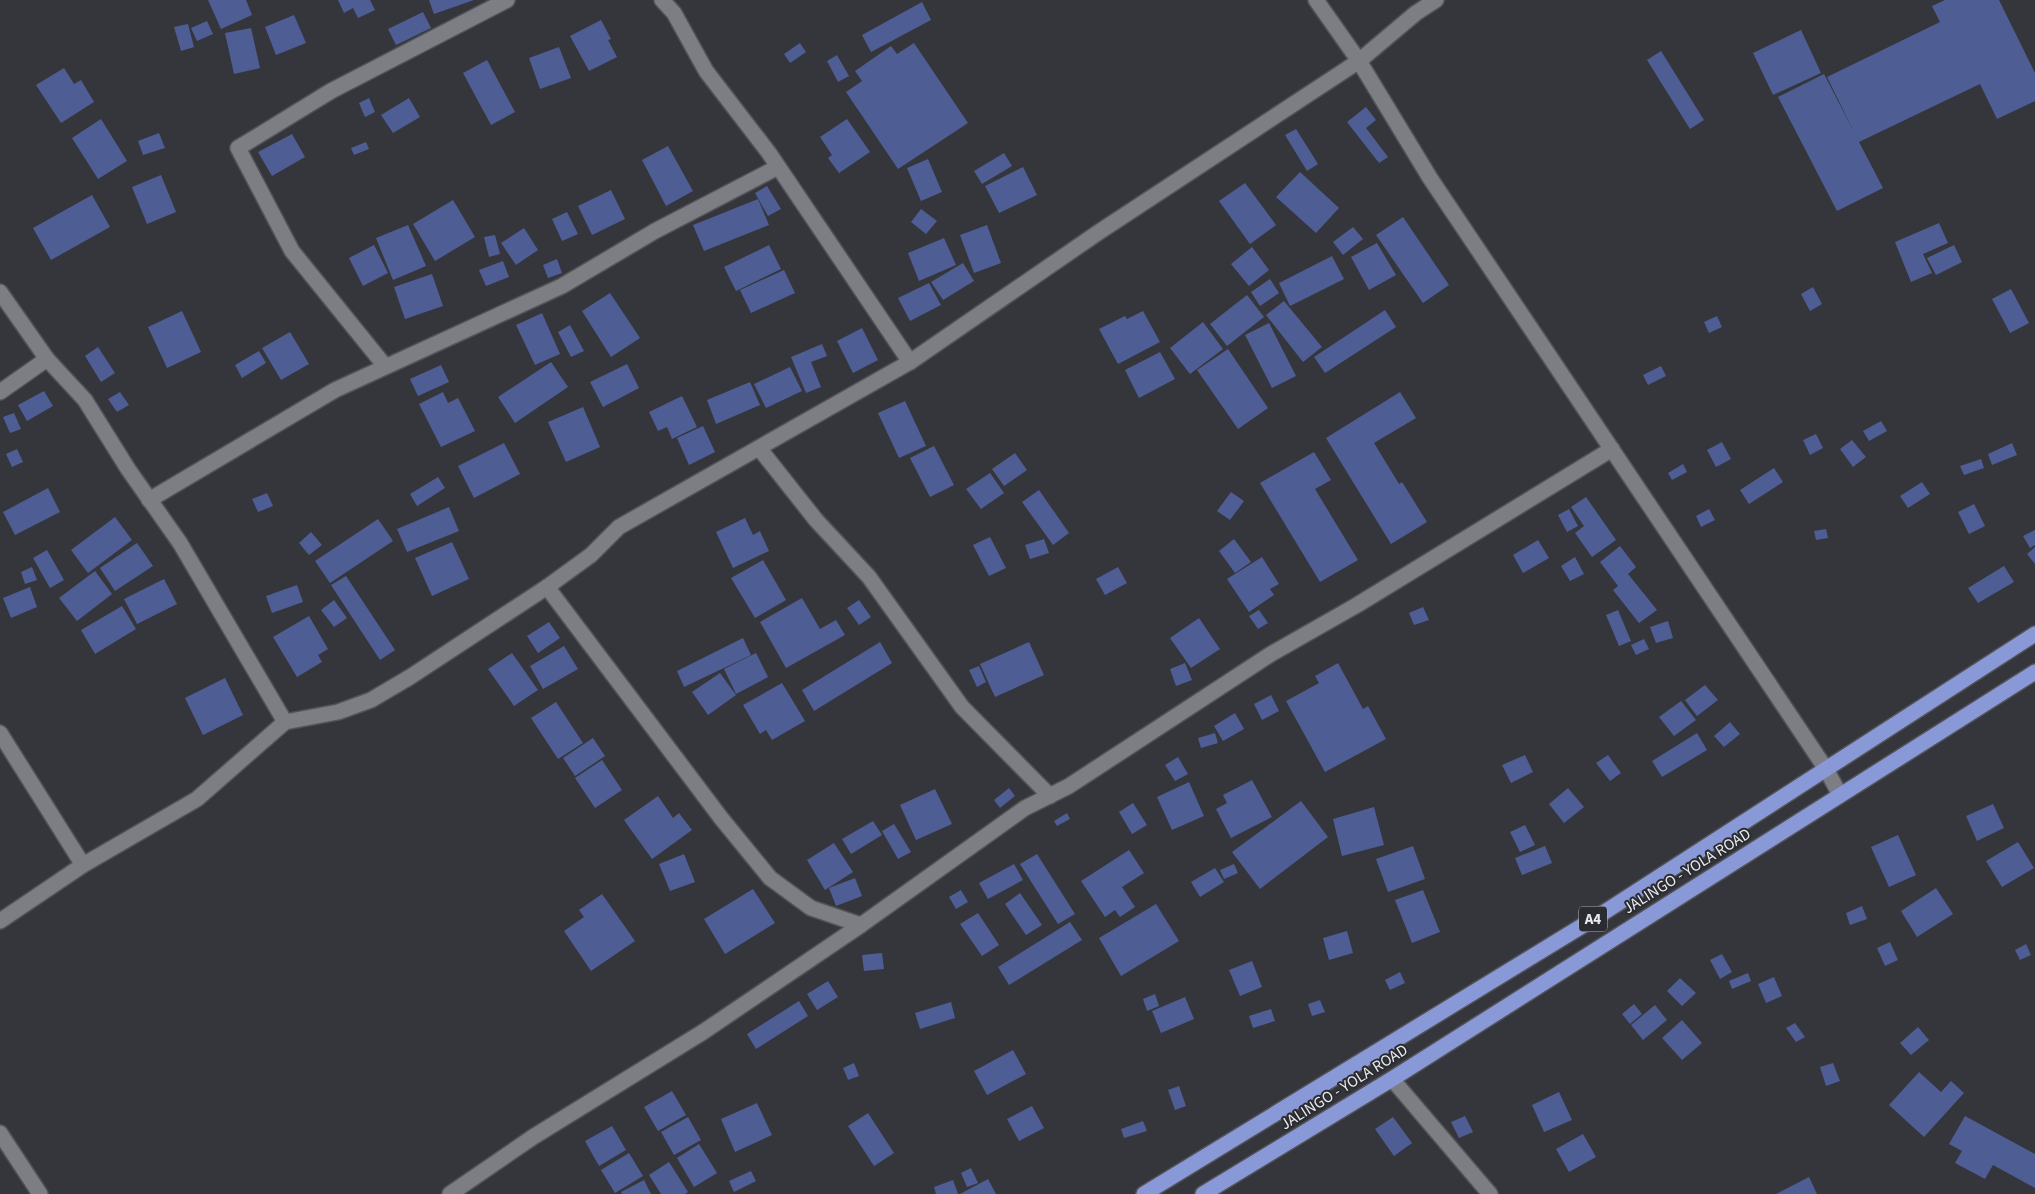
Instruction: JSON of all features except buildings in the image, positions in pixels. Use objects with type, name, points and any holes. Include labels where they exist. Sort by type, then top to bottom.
[{"type":"highway","name":"A4","points":[[1144,1194],[1600,915],[2035,634]]},
{"type":"highway","name":"JALINGO - YOLA ROAD","points":[[1204,1194],[1392,1079],[2035,672]]},
{"type":"street","points":[[385,366],[292,251],[238,148],[331,91],[507,0]]},
{"type":"street","points":[[662,0],[674,13],[706,71],[778,167],[910,362]]},
{"type":"street","points":[[1316,0],[1359,61],[1430,178],[1826,769],[1840,795]]},
{"type":"street","points":[[0,921],[82,865],[196,798],[285,722],[338,712],[371,700],[410,677],[547,587],[591,555],[619,527],[910,362],[1108,227],[1359,61],[1416,13],[1436,0]]},
{"type":"street","points":[[149,500],[335,390],[562,286],[655,231],[778,167]]},
{"type":"street","points":[[0,292],[47,358],[85,400],[149,500],[180,543],[285,722]]},
{"type":"street","points":[[0,392],[47,358]]},
{"type":"street","points":[[759,448],[816,520],[869,577],[962,706],[1050,796]]},
{"type":"street","points":[[450,1194],[533,1137],[703,1032],[861,925],[1025,808],[1069,786],[1271,654],[1357,605],[1612,449]]},
{"type":"street","points":[[547,587],[721,818],[770,878],[811,908],[861,925]]},
{"type":"street","points":[[0,733],[82,865]]},
{"type":"street","points":[[1392,1079],[1490,1194]]},
{"type":"street","points":[[0,1133],[40,1194]]}]
